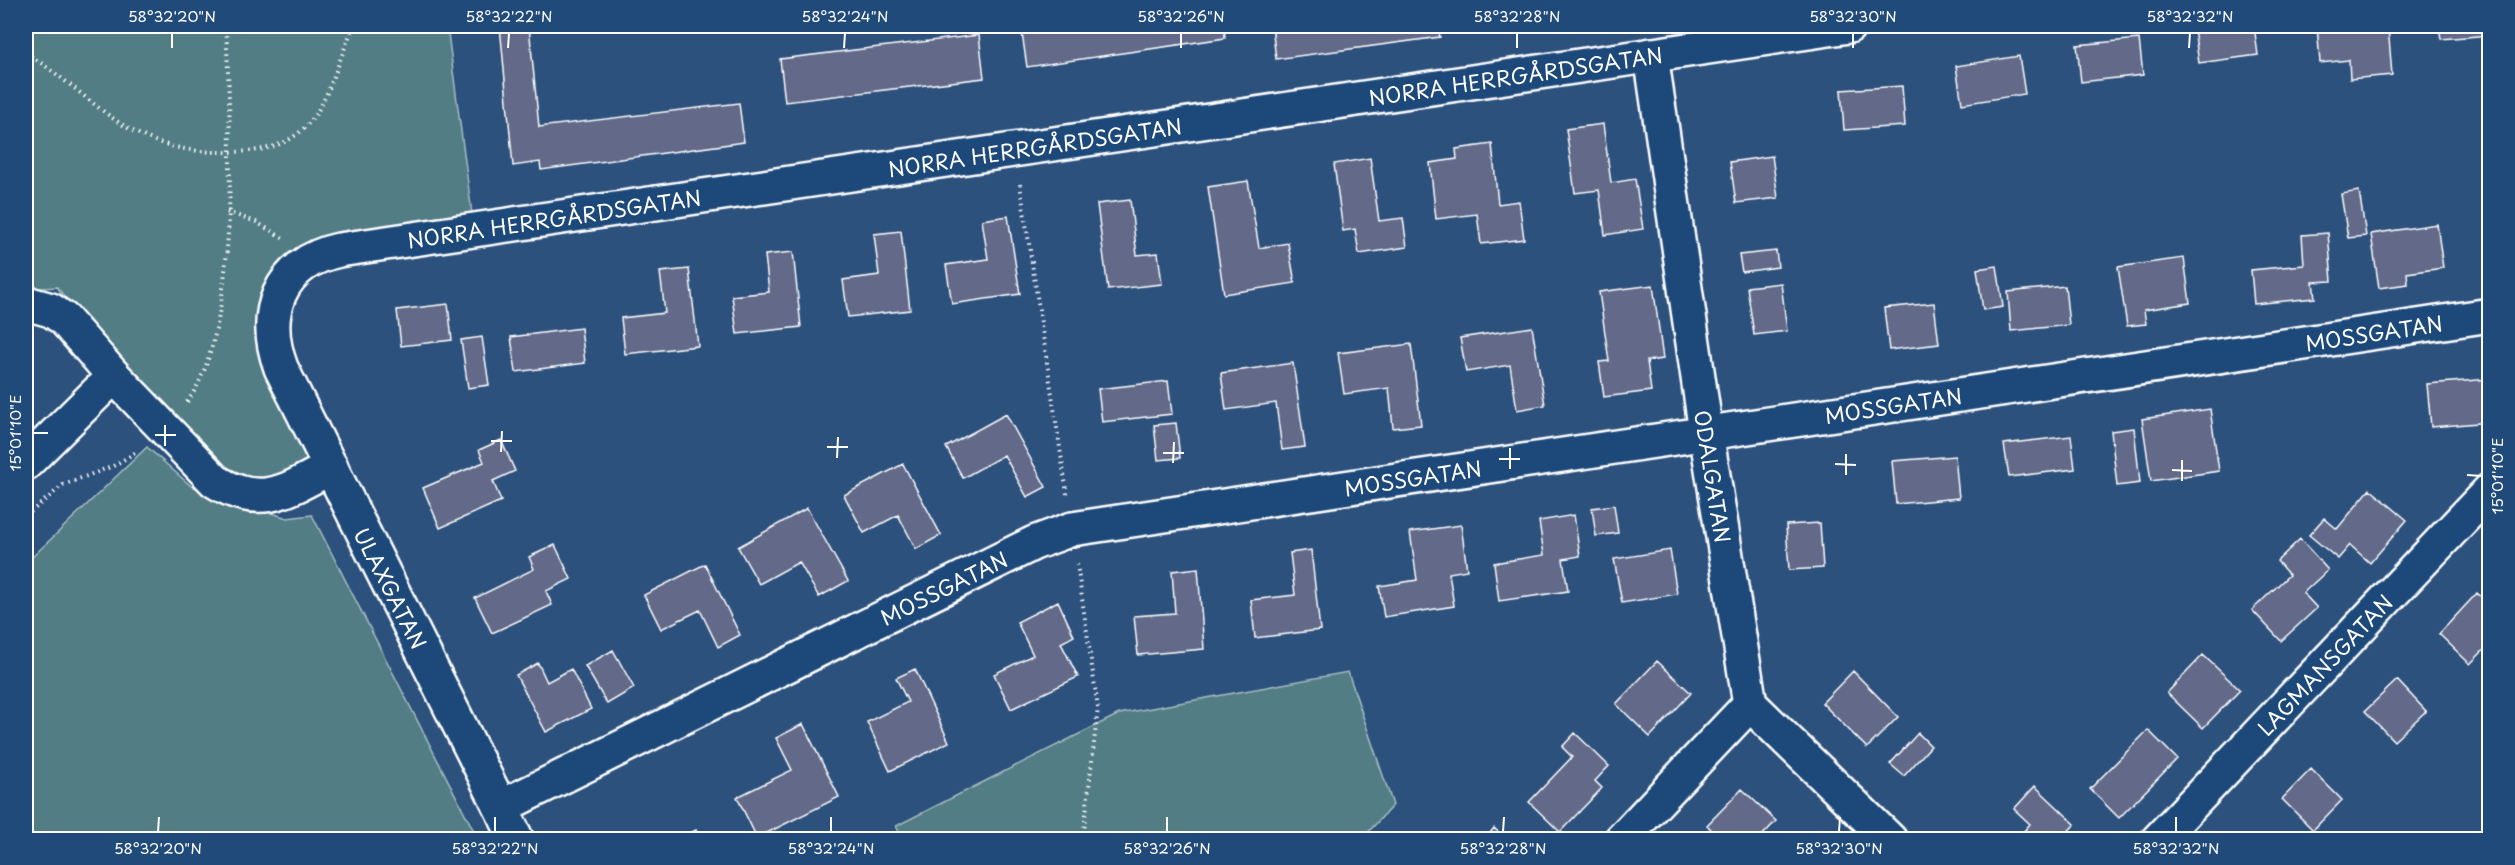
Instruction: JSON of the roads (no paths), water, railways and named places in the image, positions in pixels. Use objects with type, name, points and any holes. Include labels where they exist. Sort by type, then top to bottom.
[{"type":"street","name":"NORRA HERRGÅRDSGATAN","points":[[271,334],[272,315],[279,294],[290,276],[307,262],[322,254],[339,250],[1849,26]]},
{"type":"street","name":"ODALGATAN","points":[[1651,55],[1706,432],[1750,704]]},
{"type":"street","points":[[26,303],[51,310],[64,320],[114,376],[215,481],[230,491],[247,496],[275,495],[331,467]]},
{"type":"street","name":"MOSSGATAN","points":[[501,807],[1052,535],[1072,530],[1706,432],[2490,315]]},
{"type":"street","name":"ULAXGATAN","points":[[271,334],[281,369],[517,840]]},
{"type":"street","points":[[26,463],[114,376]]},
{"type":"street","name":"LAGMANSGATAN","points":[[2158,840],[2490,490]]},
{"type":"street","points":[[1621,840],[1750,704],[1890,840]]}]
